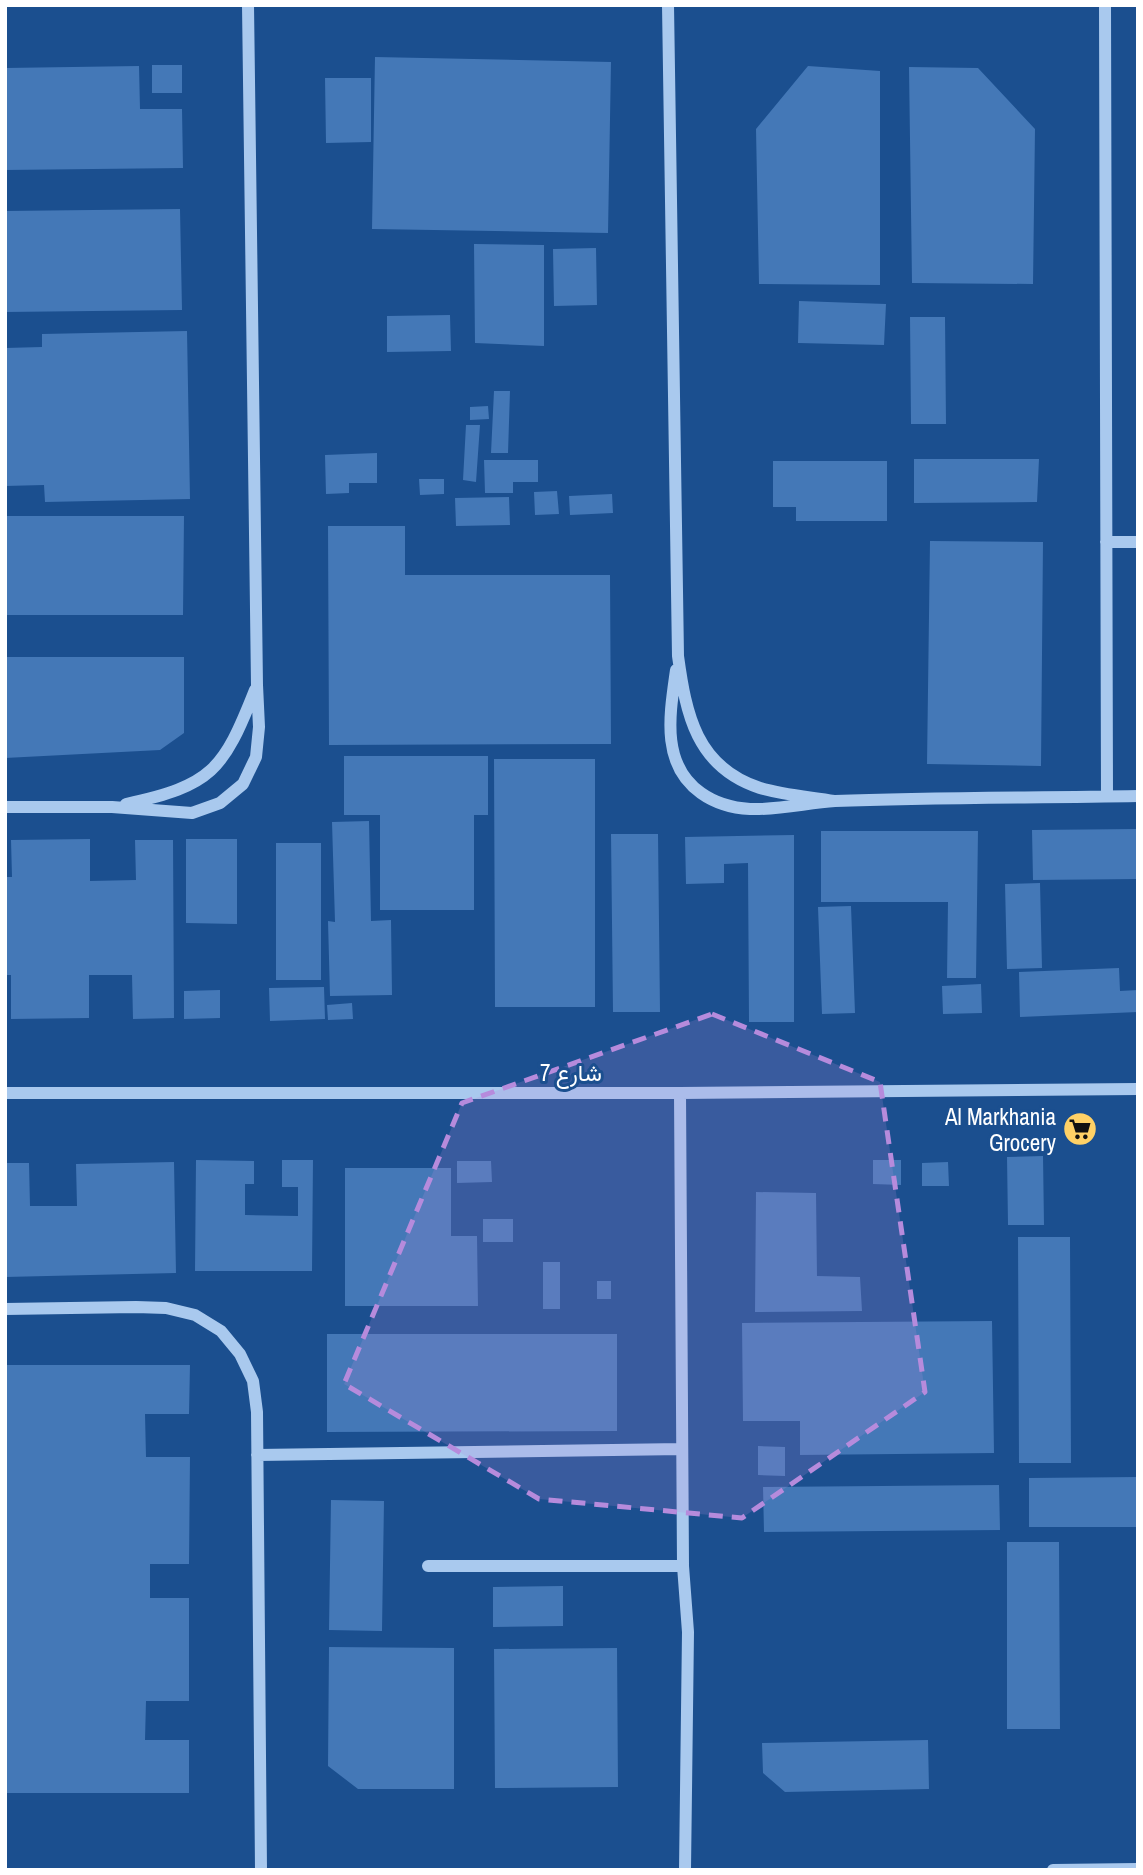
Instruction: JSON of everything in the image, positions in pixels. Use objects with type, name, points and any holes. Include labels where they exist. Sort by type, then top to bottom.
[{"type":"street","points":[[5,807],[113,807],[192,813],[220,803],[243,783],[256,757],[259,727],[248,5]]},
{"type":"street","points":[[668,5],[678,656],[684,701],[694,730],[710,755],[733,775],[760,788],[834,801]]},
{"type":"street","points":[[1105,5],[1107,796]]},
{"type":"street","points":[[1107,542],[1138,542]]},
{"type":"street","points":[[678,656],[669,719],[670,746],[681,772],[699,792],[723,805],[751,809],[834,801],[1138,796]]},
{"type":"street","points":[[113,807],[177,792],[200,780],[218,764],[233,744],[257,685]]},
{"type":"street","name":"شارع 7","points":[[5,1093],[680,1093],[1138,1089]]},
{"type":"street","points":[[680,1093],[683,1566],[688,1632],[685,1870]]},
{"type":"street","points":[[5,1309],[136,1307],[166,1308],[195,1315],[221,1331],[240,1354],[253,1381],[257,1412],[261,1870]]},
{"type":"street","points":[[257,1455],[682,1449]]},
{"type":"street","points":[[428,1566],[683,1566]]},
{"type":"street","points":[[1053,1870],[1138,1869]]},
{"type":"highlighted area","points":[[712,1014],[880,1082],[925,1392],[742,1518],[539,1499],[344,1384],[462,1103]]},
{"type":"building","points":[[375,57],[611,62],[608,233],[372,229]]},
{"type":"building","points":[[152,65],[182,65],[182,93],[152,93]]},
{"type":"building","points":[[139,66],[140,109],[182,109],[183,168],[5,170],[5,68]]},
{"type":"building","points":[[808,66],[880,71],[880,285],[759,284],[756,129]]},
{"type":"building","points":[[909,67],[978,68],[1035,129],[1033,284],[912,283]]},
{"type":"building","points":[[325,78],[371,78],[371,142],[326,143]]},
{"type":"building","points":[[180,209],[182,310],[5,312],[5,211]]},
{"type":"building","points":[[474,244],[544,245],[544,346],[475,343]]},
{"type":"building","points":[[596,248],[597,305],[554,306],[553,249]]},
{"type":"building","points":[[799,301],[886,304],[884,345],[798,343]]},
{"type":"building","points":[[450,315],[451,351],[387,352],[387,316]]},
{"type":"building","points":[[910,317],[945,317],[946,424],[911,424]]},
{"type":"building","points":[[187,331],[190,499],[45,502],[44,485],[5,486],[5,348],[42,347],[42,334]]},
{"type":"building","points":[[494,391],[510,391],[508,453],[491,453]]},
{"type":"building","points":[[488,406],[489,419],[470,420],[470,407]]},
{"type":"building","points":[[466,425],[480,425],[476,482],[463,480]]},
{"type":"building","points":[[377,453],[377,483],[349,483],[349,493],[326,494],[325,455]]},
{"type":"building","points":[[914,459],[1039,459],[1037,502],[914,503]]},
{"type":"building","points":[[484,460],[538,460],[538,482],[513,482],[513,493],[485,493]]},
{"type":"building","points":[[773,461],[887,461],[887,521],[796,521],[796,507],[773,507]]},
{"type":"building","points":[[419,479],[444,479],[444,494],[420,495]]},
{"type":"building","points":[[557,491],[559,514],[535,515],[534,492]]},
{"type":"building","points":[[612,494],[613,513],[570,515],[569,496]]},
{"type":"building","points":[[509,497],[510,525],[456,526],[455,498]]},
{"type":"building","points":[[5,516],[184,516],[183,615],[5,615]]},
{"type":"building","points":[[328,526],[405,526],[405,575],[610,575],[611,744],[329,745]]},
{"type":"building","points":[[930,541],[1043,542],[1041,766],[927,764]]},
{"type":"building","points":[[5,657],[184,657],[184,733],[160,750],[5,758]]},
{"type":"building","points":[[344,756],[488,756],[488,815],[474,815],[474,910],[380,910],[380,815],[344,815]]},
{"type":"building","points":[[494,759],[595,759],[595,1007],[495,1007]]},
{"type":"building","points":[[369,821],[371,921],[391,920],[392,995],[330,996],[328,921],[335,922],[332,822]]},
{"type":"building","points":[[1138,829],[1138,879],[1033,880],[1032,830]]},
{"type":"building","points":[[821,831],[978,831],[976,978],[947,978],[948,902],[821,902]]},
{"type":"building","points":[[611,834],[658,834],[660,1012],[613,1012]]},
{"type":"building","points":[[794,835],[794,1022],[749,1022],[748,863],[724,864],[724,883],[686,884],[685,837]]},
{"type":"building","points":[[90,839],[90,881],[136,880],[135,840],[173,840],[174,1018],[133,1019],[132,975],[89,975],[89,1018],[11,1019],[11,975],[5,975],[5,877],[12,877],[11,840]]},
{"type":"building","points":[[186,839],[237,839],[237,924],[186,923]]},
{"type":"building","points":[[276,843],[321,843],[321,980],[276,980]]},
{"type":"building","points":[[1040,883],[1042,968],[1007,969],[1005,884]]},
{"type":"building","points":[[851,906],[855,1013],[822,1014],[818,907]]},
{"type":"building","points":[[1119,968],[1120,991],[1138,990],[1138,1012],[1020,1017],[1019,972]]},
{"type":"building","points":[[981,984],[982,1013],[943,1014],[942,986]]},
{"type":"building","points":[[324,987],[325,1019],[270,1021],[269,988]]},
{"type":"building","points":[[220,990],[220,1018],[184,1019],[184,991]]},
{"type":"building","points":[[352,1003],[353,1019],[328,1020],[327,1005]]},
{"type":"building","points":[[1043,1156],[1044,1225],[1008,1225],[1007,1157]]},
{"type":"building","points":[[196,1160],[254,1161],[254,1184],[245,1184],[245,1215],[298,1216],[298,1187],[282,1187],[282,1160],[313,1160],[312,1271],[195,1271]]},
{"type":"building","points":[[873,1160],[901,1160],[901,1185],[873,1184]]},
{"type":"building","points":[[457,1161],[491,1161],[492,1182],[457,1183]]},
{"type":"building","points":[[174,1162],[176,1273],[5,1277],[5,1163],[29,1163],[30,1206],[77,1206],[76,1164]]},
{"type":"building","points":[[948,1162],[949,1186],[922,1186],[922,1163]]},
{"type":"building","points":[[345,1168],[451,1168],[451,1236],[477,1236],[478,1306],[345,1306]]},
{"type":"building","points":[[756,1192],[816,1193],[817,1276],[860,1277],[862,1311],[755,1312]]},
{"type":"building","points":[[483,1219],[513,1219],[513,1242],[483,1242]]},
{"type":"building","points":[[1018,1237],[1070,1237],[1071,1463],[1019,1463]]},
{"type":"building","points":[[543,1262],[560,1262],[560,1309],[543,1309]]},
{"type":"building","points":[[597,1281],[611,1281],[611,1299],[597,1299]]},
{"type":"building","points":[[992,1321],[994,1453],[800,1455],[800,1421],[743,1421],[742,1323]]},
{"type":"building","points":[[327,1334],[617,1334],[617,1431],[327,1432]]},
{"type":"building","points":[[5,1365],[190,1365],[189,1414],[145,1414],[146,1457],[190,1457],[189,1564],[150,1564],[150,1598],[189,1598],[189,1701],[146,1701],[145,1740],[189,1740],[189,1793],[5,1793]]},
{"type":"building","points":[[758,1446],[785,1447],[785,1476],[758,1475]]},
{"type":"building","points":[[1138,1477],[1138,1527],[1029,1527],[1029,1478]]},
{"type":"building","points":[[999,1485],[1000,1530],[764,1532],[763,1487]]},
{"type":"building","points":[[331,1500],[384,1501],[382,1631],[329,1630]]},
{"type":"building","points":[[1007,1542],[1059,1542],[1060,1729],[1007,1729]]},
{"type":"building","points":[[563,1586],[563,1626],[493,1627],[493,1587]]},
{"type":"building","points":[[329,1647],[454,1648],[454,1789],[358,1789],[328,1766]]},
{"type":"building","points":[[617,1648],[618,1787],[495,1788],[494,1649]]},
{"type":"building","points":[[928,1740],[929,1789],[785,1792],[763,1773],[762,1743]]},
{"type":"place","name":"Al Markhania Grocery","points":[[1080,1129]]}]
